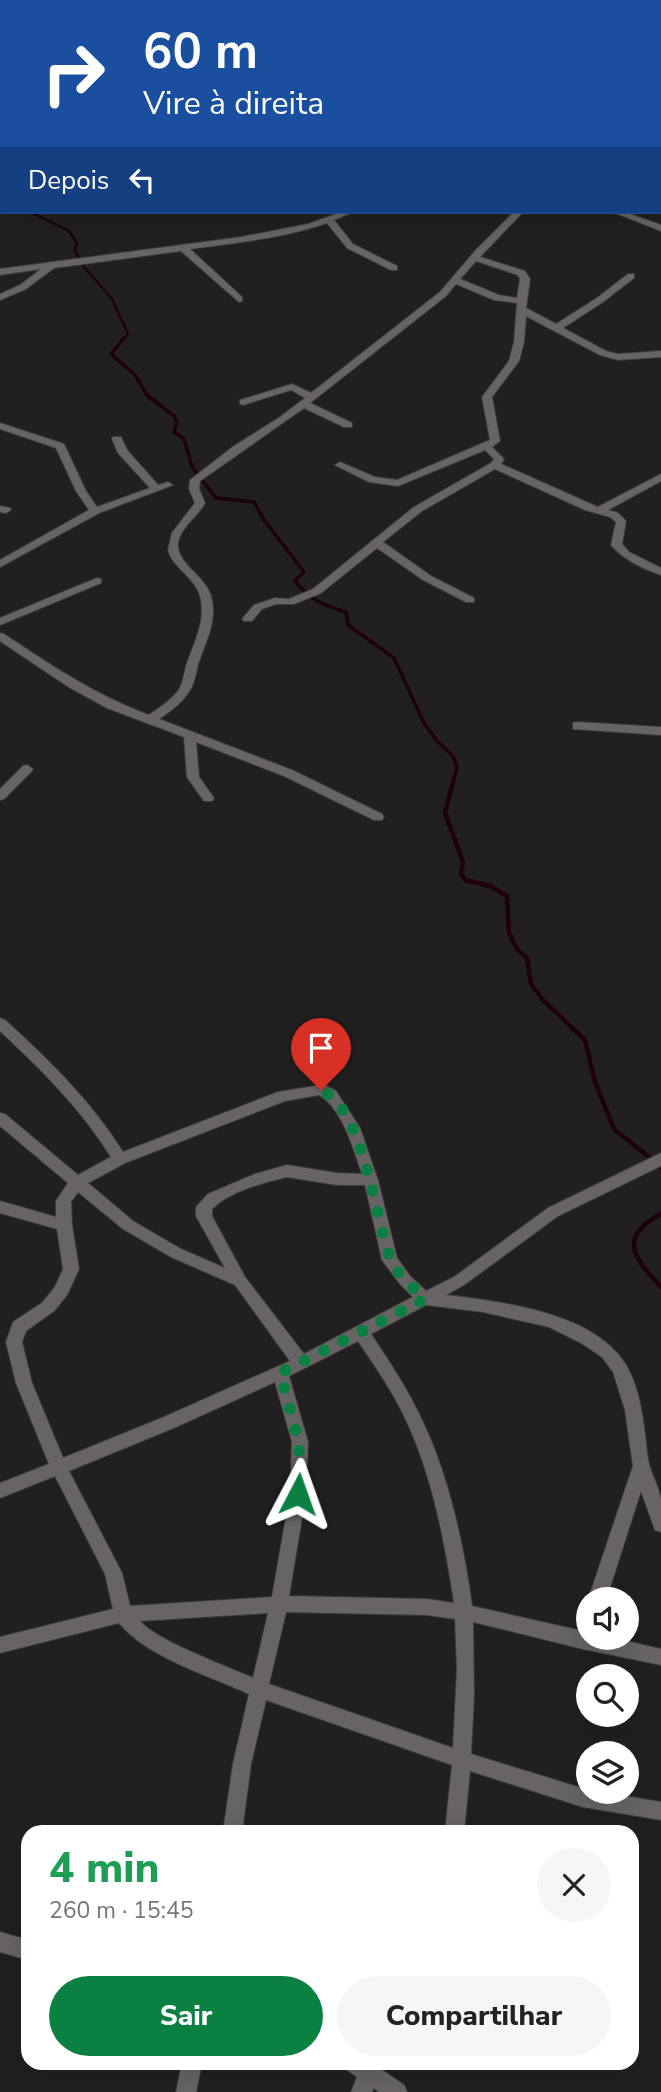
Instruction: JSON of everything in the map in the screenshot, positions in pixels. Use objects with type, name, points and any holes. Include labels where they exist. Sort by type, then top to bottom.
[{"type":"street","points":[[0,272],[284,233],[343,214]]},
{"type":"street","points":[[149,721],[176,700],[187,686],[209,618],[209,603],[198,581],[174,552],[175,536],[200,503],[194,489],[199,478],[306,400],[443,294],[517,214]]},
{"type":"street","points":[[622,214],[661,228]]},
{"type":"street","points":[[329,219],[350,246],[394,268]]},
{"type":"street","points":[[182,247],[239,299]]},
{"type":"street","points":[[340,465],[373,480],[398,483],[495,441],[487,397],[508,373],[515,358],[525,279],[523,273],[474,258]]},
{"type":"street","points":[[0,297],[23,287],[51,266]]},
{"type":"street","points":[[556,328],[631,276]]},
{"type":"street","points":[[456,281],[521,305],[556,328],[603,353],[618,357],[661,354]]},
{"type":"street","points":[[243,402],[292,387],[306,400],[348,425]]},
{"type":"street","points":[[0,426],[60,446],[81,491],[95,511]]},
{"type":"street","points":[[117,439],[122,451],[156,489]]},
{"type":"street","points":[[248,619],[258,607],[275,601],[295,600],[317,591],[443,492],[495,465],[499,459],[486,446]]},
{"type":"street","points":[[495,465],[598,511],[614,515],[621,521],[616,545],[625,554],[661,572]]},
{"type":"street","points":[[598,511],[661,477]]},
{"type":"street","points":[[0,564],[95,511],[168,485]]},
{"type":"street","points":[[377,542],[427,578],[470,600]]},
{"type":"street","points":[[0,622],[97,581]]},
{"type":"street","points":[[0,636],[71,684],[149,721],[288,773],[378,817]]},
{"type":"street","points":[[577,726],[661,731]]},
{"type":"street","points":[[190,737],[193,777],[208,798]]},
{"type":"street","points":[[0,796],[27,769]]},
{"type":"street","points":[[0,1023],[65,1082],[102,1128],[120,1159]]},
{"type":"street","points":[[661,1525],[641,1466],[633,1410],[620,1370],[608,1352],[552,1321],[483,1306],[425,1299],[405,1280],[390,1260],[371,1180],[353,1128],[331,1095],[321,1090],[283,1096],[120,1159],[76,1183],[63,1200],[71,1269],[61,1291],[48,1307],[19,1327],[14,1342],[24,1382],[58,1466],[113,1573],[122,1614],[138,1633],[174,1652],[261,1690],[544,1788],[661,1811]]},
{"type":"street","points":[[0,1118],[128,1225],[176,1253],[240,1282]]},
{"type":"street","points":[[0,1491],[170,1422],[301,1363],[459,1280],[553,1212],[661,1159]]},
{"type":"street","points":[[301,1363],[240,1282],[204,1216],[204,1207],[213,1198],[260,1178],[287,1171],[337,1179],[371,1180]]},
{"type":"street","points":[[0,1207],[64,1226]]},
{"type":"street","points":[[361,1332],[400,1392],[420,1434],[437,1484],[457,1570],[464,1612],[466,1660],[463,1760],[455,1825]]},
{"type":"street","points":[[233,1825],[243,1764],[279,1604],[298,1494],[301,1459],[296,1427],[280,1373]]},
{"type":"street","points":[[601,1587],[641,1466]]},
{"type":"street","points":[[0,1645],[122,1614],[279,1604],[427,1607],[576,1631]]},
{"type":"street","points":[[639,1650],[661,1657]]},
{"type":"street","points":[[0,1942],[21,1948]]},
{"type":"street","points":[[186,2092],[191,2070]]},
{"type":"street","points":[[361,2092],[365,2070]]},
{"type":"street","points":[[371,2070],[397,2092]]},
{"type":"waterway","points":[[34,214],[69,231],[77,243],[75,250],[84,267],[112,299],[128,334],[123,340]]},
{"type":"waterway","points":[[124,338],[111,354],[135,375],[147,395],[174,416],[177,422],[174,432],[184,439],[192,467],[216,498],[254,502],[264,520],[304,572],[295,581],[300,587],[318,601],[346,612],[348,625],[394,658],[424,723],[437,741],[453,756],[457,767],[454,780]]},
{"type":"waterway","points":[[454,778],[445,813],[463,862],[461,874],[465,880],[490,886],[507,896],[509,933],[517,949],[527,958],[531,984],[543,1000],[585,1040],[595,1082],[614,1129],[661,1167]]},
{"type":"waterway","points":[[661,1214],[639,1231],[634,1248],[643,1267],[661,1287]]},
{"type":"route","points":[[298,1494],[301,1459],[299,1442],[280,1373],[425,1299],[405,1280],[390,1260],[371,1180],[353,1128],[331,1095],[321,1090]]}]
